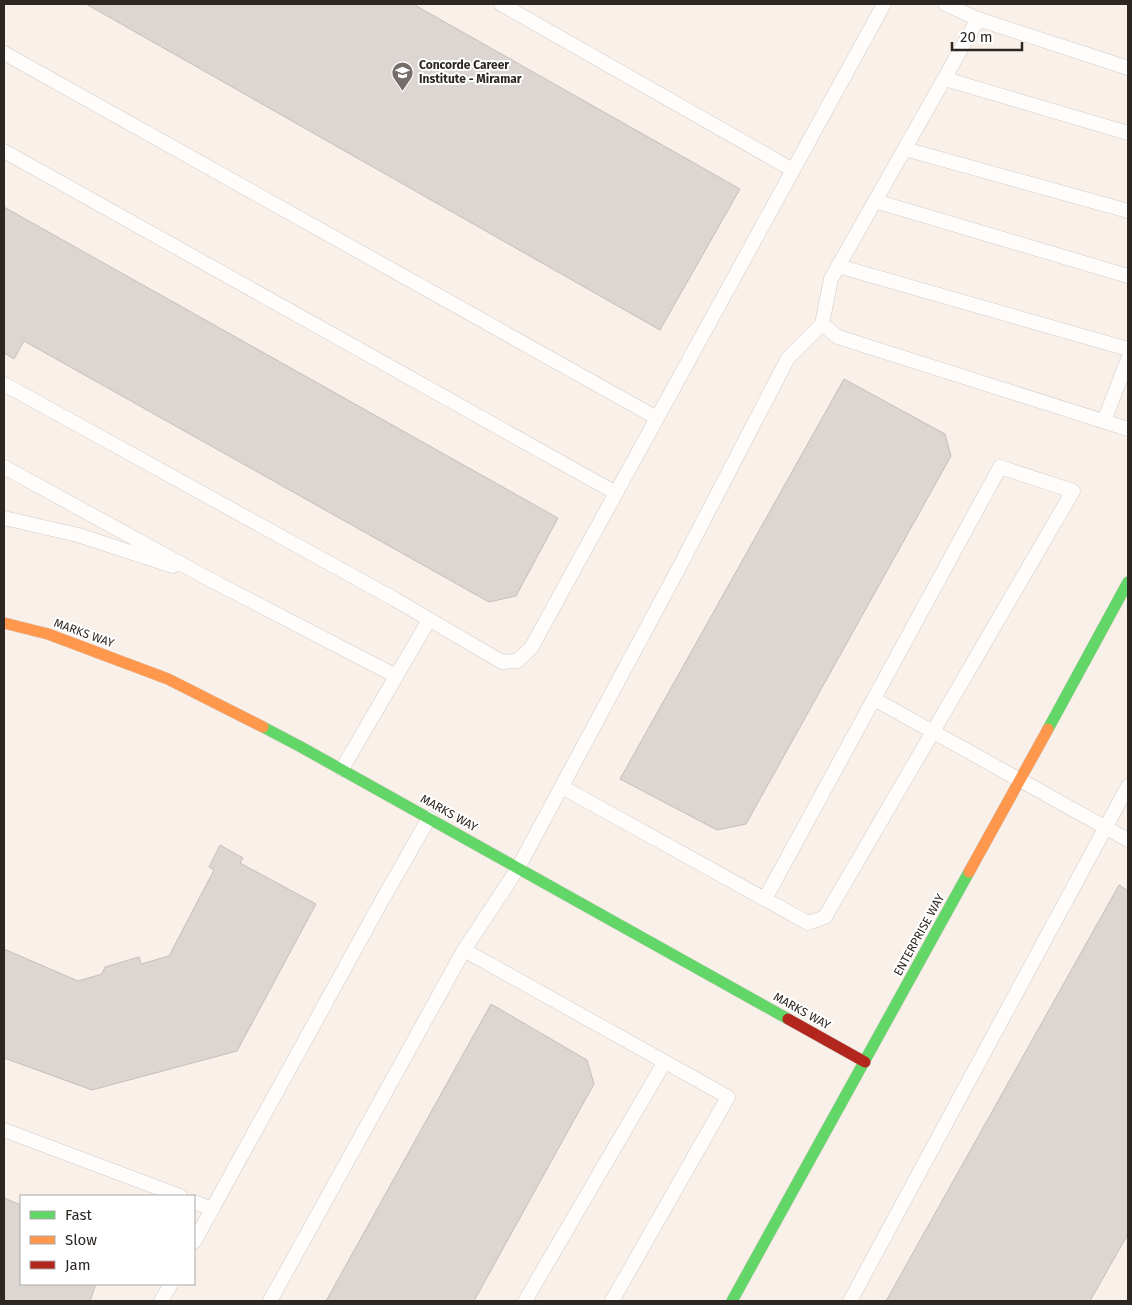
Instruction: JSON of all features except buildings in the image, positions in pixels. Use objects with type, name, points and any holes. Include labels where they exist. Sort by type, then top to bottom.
[{"type":"street","name":"ENTERPRISE WAY","points":[[732,1301],[1128,582]]},
{"type":"street","name":"MARKS WAY","points":[[4,623],[48,634],[168,679],[302,747],[865,1062]]},
{"type":"lane","points":[[501,4],[793,170]]},
{"type":"lane","points":[[4,384],[396,600],[502,662],[517,661],[531,648],[884,4]]},
{"type":"lane","points":[[945,4],[978,19],[1128,68]]},
{"type":"lane","points":[[270,1301],[464,950],[518,868],[686,554],[788,358],[822,324],[831,279],[978,19]]},
{"type":"lane","points":[[4,53],[657,418]]},
{"type":"lane","points":[[945,79],[1128,133]]},
{"type":"lane","points":[[905,149],[1128,211]]},
{"type":"lane","points":[[4,151],[616,493]]},
{"type":"lane","points":[[875,201],[1128,276]]},
{"type":"lane","points":[[838,266],[1128,349]]},
{"type":"lane","points":[[822,324],[838,337],[1128,429]]},
{"type":"lane","points":[[1104,420],[1128,360]]},
{"type":"lane","points":[[4,467],[207,578],[396,676]]},
{"type":"lane","points":[[562,787],[808,923],[825,917],[1073,491],[1000,467],[765,899]]},
{"type":"lane","points":[[4,518],[78,535],[207,578]]},
{"type":"lane","points":[[342,769],[429,620]]},
{"type":"lane","points":[[874,699],[1128,840]]},
{"type":"lane","points":[[850,1301],[1128,786]]},
{"type":"lane","points":[[195,1240],[429,818]]},
{"type":"lane","points":[[464,950],[728,1097],[612,1301]]},
{"type":"lane","points":[[524,1301],[664,1063]]},
{"type":"lane","points":[[4,1130],[177,1195]]},
{"type":"lane","points":[[195,1202],[212,1209]]},
{"type":"lane","points":[[161,1301],[170,1285]]},
{"type":"traffic: fast","points":[[1048,729],[1128,582]]},
{"type":"traffic: fast","points":[[263,727],[788,1019]]},
{"type":"traffic: fast","points":[[732,1301],[969,872]]},
{"type":"traffic: slow","points":[[4,623],[48,634],[168,679],[263,727]]},
{"type":"traffic: slow","points":[[969,872],[1048,729]]},
{"type":"traffic: jam","points":[[788,1019],[865,1062]]},
{"type":"place","name":"Concorde Career Institute - Miramar","points":[[403,91]]}]
